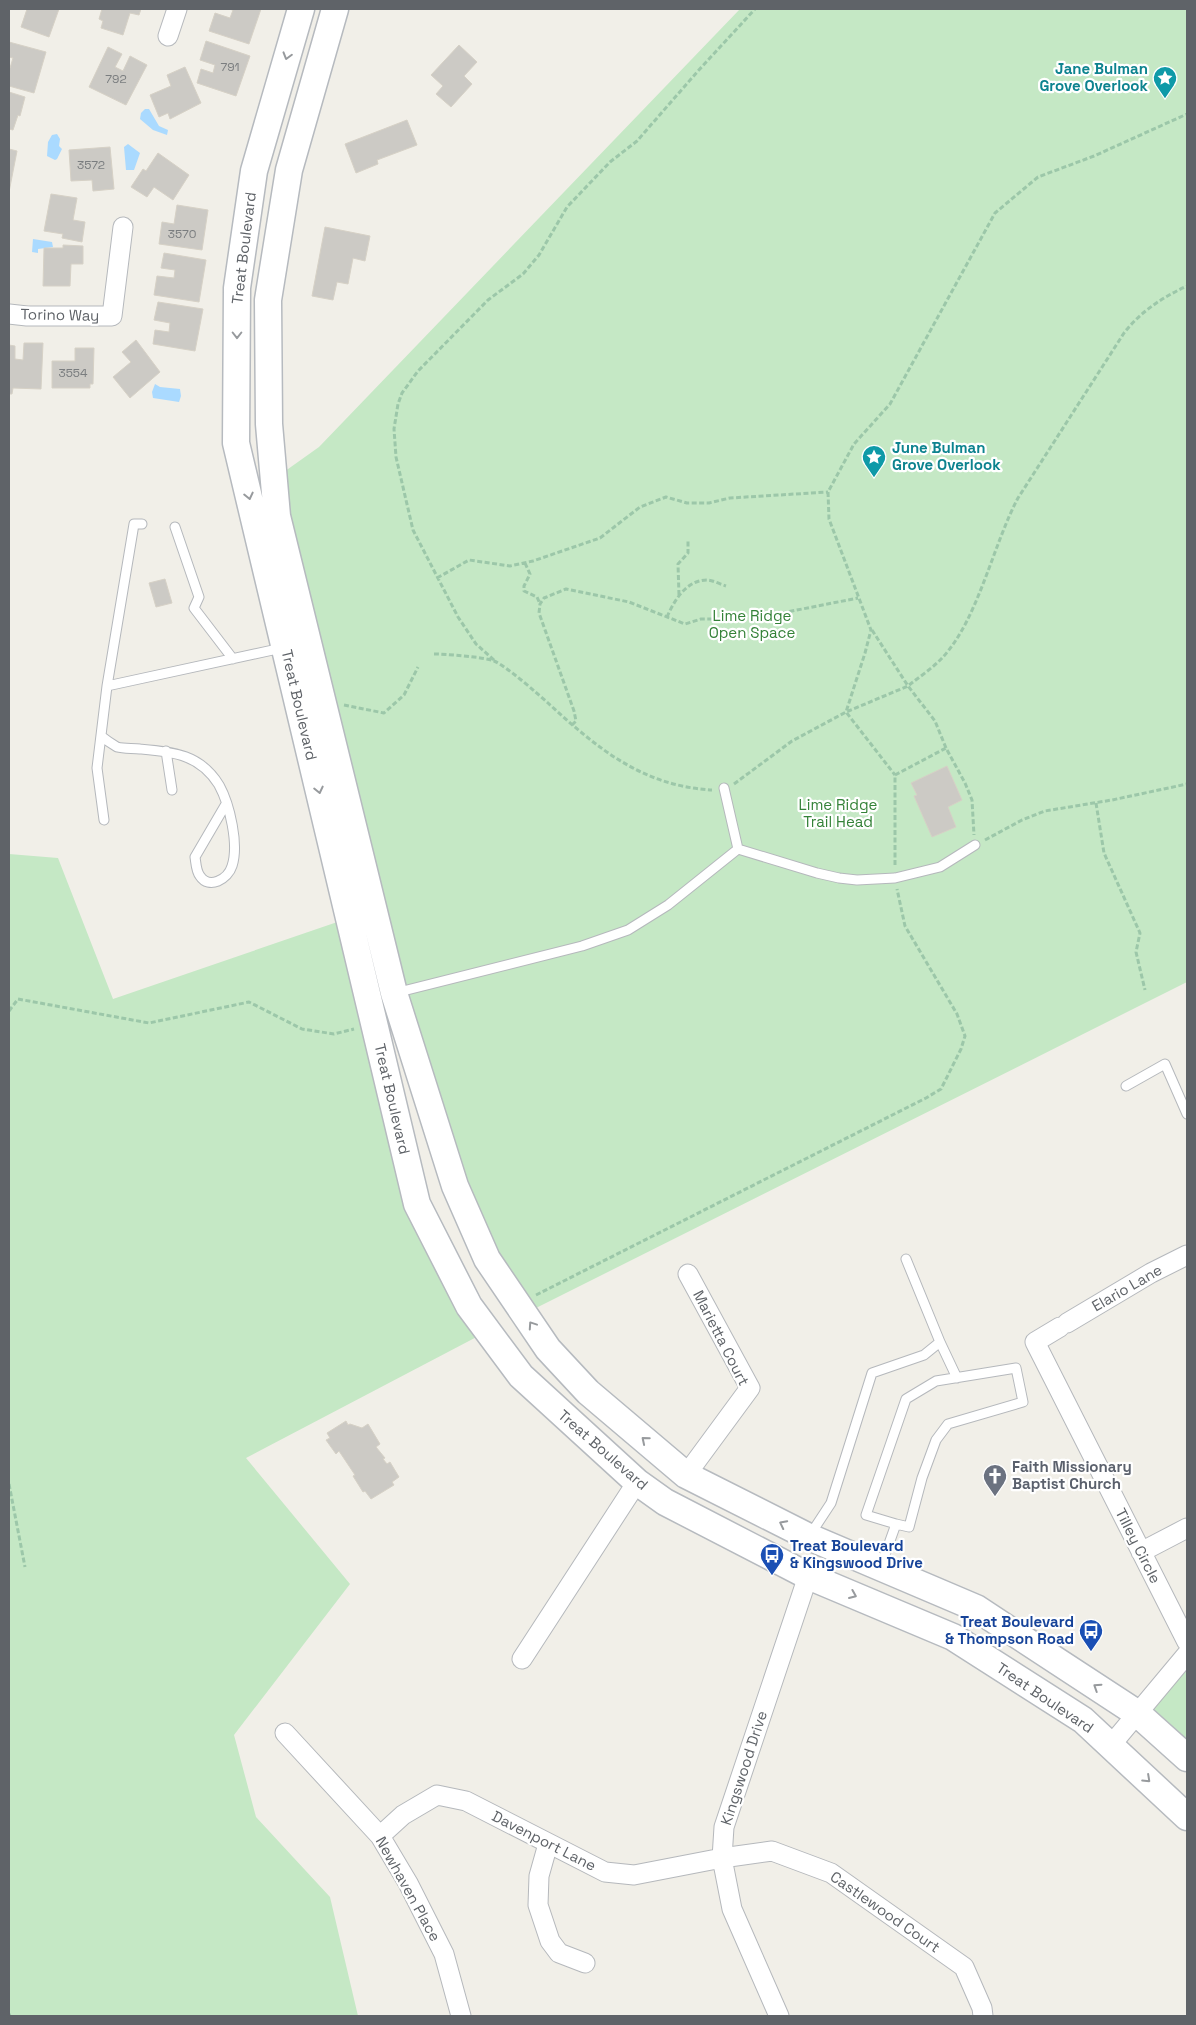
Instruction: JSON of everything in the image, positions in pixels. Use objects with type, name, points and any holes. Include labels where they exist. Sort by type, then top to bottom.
[{"type":"main road","name":"Treat Boulevard","points":[[301,9],[254,171],[237,288],[236,442],[417,1204],[469,1306],[521,1376],[637,1482],[665,1502],[808,1576],[953,1637],[1083,1720],[1187,1817]]},
{"type":"main road","name":"Treat Boulevard","points":[[335,9],[289,170],[268,300],[269,424],[277,516],[394,994],[455,1186],[487,1260],[548,1349],[588,1392],[691,1477],[809,1537],[976,1608],[1138,1714],[1187,1758]]},
{"type":"main road","points":[[691,1477],[729,1518],[801,1556],[806,1561],[808,1576]]},
{"type":"main road","points":[[808,1576],[817,1569],[843,1568],[908,1595],[945,1595]]},
{"type":"street","points":[[168,36],[176,9]]},
{"type":"street","name":"Torino Way","points":[[9,314],[27,316],[112,316],[123,227]]},
{"type":"street","name":"Elario Lane","points":[[1034,1342],[1151,1273],[1187,1255]]},
{"type":"street","name":"Marietta Court","points":[[688,1274],[750,1388],[691,1477]]},
{"type":"street","name":"Tilley Circle","points":[[1034,1342],[1187,1642]]},
{"type":"street","points":[[522,1659],[637,1482]]},
{"type":"street","points":[[1141,1552],[1187,1528]]},
{"type":"street","name":"Kingswood Drive","points":[[779,2016],[732,1909],[722,1858],[724,1827],[808,1576]]},
{"type":"street","points":[[1111,1745],[1187,1654]]},
{"type":"street","name":"Newhaven Place","points":[[285,1733],[380,1836],[408,1883],[444,1954],[461,2016]]},
{"type":"street","name":"Davenport Lane","points":[[380,1836],[403,1815],[437,1795],[466,1801],[604,1872],[634,1875],[722,1858]]},
{"type":"street","points":[[548,1844],[539,1876],[538,1905],[550,1941],[559,1952],[585,1963]]},
{"type":"street","name":"Castlewood Court","points":[[722,1858],[772,1850],[831,1873],[964,1967],[982,2008],[983,2016]]},
{"type":"lane","points":[[104,820],[97,768],[107,686],[134,524],[142,524]]},
{"type":"lane","points":[[175,527],[199,597],[194,608],[233,659]]},
{"type":"lane","points":[[107,686],[285,647]]},
{"type":"lane","points":[[101,736],[118,747],[166,751],[189,757],[204,767],[219,785],[226,804],[236,851],[231,869],[223,879],[206,882],[200,876],[195,857],[226,804]]},
{"type":"lane","points":[[166,751],[172,790]]},
{"type":"lane","points":[[724,788],[738,849]]},
{"type":"lane","points":[[738,849],[839,878],[857,880],[895,878],[940,867],[975,845]]},
{"type":"lane","points":[[394,994],[582,946],[628,930],[668,905],[738,849]]},
{"type":"lane","points":[[1126,1086],[1165,1064],[1187,1114]]},
{"type":"lane","points":[[906,1259],[957,1378]]},
{"type":"lane","points":[[809,1537],[831,1503],[872,1372],[924,1355],[940,1342]]},
{"type":"lane","points":[[1016,1368],[1023,1402],[948,1424],[936,1440],[922,1478],[909,1527],[896,1524],[866,1515],[906,1399],[936,1381],[1016,1368]]},
{"type":"lane","points":[[880,1568],[896,1524]]},
{"type":"path","points":[[755,9],[637,141],[610,162],[567,207],[539,255],[528,269],[482,306],[418,371],[402,393],[395,422],[396,457],[413,530],[436,578],[458,617],[476,644],[494,661],[537,693],[572,725],[620,762],[644,774],[691,788],[724,788],[734,784],[798,738],[846,712],[908,686],[942,657],[955,640],[971,609],[1018,498],[1124,333],[1134,320],[1148,308],[1187,286]]},
{"type":"path","points":[[1187,114],[1094,156],[1038,177],[995,213],[890,404],[854,444],[828,492],[830,519],[871,630],[908,686],[935,721],[946,748],[965,782],[972,800],[975,845],[1022,820],[1045,811],[1096,803],[1187,784]]},
{"type":"path","points":[[436,578],[470,560],[510,566],[525,563],[600,538],[640,507],[666,497],[687,503],[709,503],[730,498],[828,492]]},
{"type":"path","points":[[679,594],[678,564],[688,553],[688,540]]},
{"type":"path","points":[[525,563],[530,574],[524,586],[524,591],[537,597],[540,604]]},
{"type":"path","points":[[667,617],[679,594],[693,584],[707,580],[726,586]]},
{"type":"path","points":[[572,725],[576,721],[574,711],[539,613],[540,604],[544,598],[566,589],[629,602],[685,624],[701,619],[717,619]]},
{"type":"path","points":[[782,613],[858,598]]},
{"type":"path","points":[[846,712],[866,654],[871,630]]},
{"type":"path","points":[[434,654],[494,661]]},
{"type":"path","points":[[336,704],[384,712],[404,695],[418,667]]},
{"type":"path","points":[[518,1305],[941,1089],[961,1049],[965,1036],[957,1014],[905,926],[895,878],[895,775],[846,712]]},
{"type":"path","points":[[895,775],[946,748]]},
{"type":"path","points":[[1096,803],[1104,852],[1140,933],[1136,952],[1145,990]]},
{"type":"path","points":[[9,1011],[18,1000],[149,1023],[249,1002],[302,1028],[318,1032],[334,1034],[374,1024]]},
{"type":"path","points":[[9,1484],[25,1567]]},
{"type":"green space","name":"Lime Ridge Open Space","points":[[740,9],[1187,9],[1187,982],[524,1314],[455,1186],[274,479],[319,447]]},
{"type":"green space","points":[[9,854],[58,858],[113,999],[349,918],[417,1204],[488,1331],[246,1458],[350,1584],[234,1735],[256,1817],[330,1897],[358,2016],[9,2016]]},
{"type":"green space","points":[[1187,1654],[1187,1758],[1138,1714]]},
{"type":"water","points":[[145,109],[149,109],[159,126],[168,130],[167,135],[153,130],[140,119],[141,113]]},
{"type":"water","points":[[57,134],[60,139],[59,146],[62,149],[55,160],[47,156],[48,142],[52,135]]},
{"type":"water","points":[[128,144],[140,153],[134,170],[126,170],[124,147]]},
{"type":"water","points":[[33,239],[52,242],[53,247],[38,249],[38,253],[32,252]]},
{"type":"water","points":[[155,384],[160,387],[180,389],[181,396],[179,402],[153,398],[152,392]]},
{"type":"building","points":[[27,9],[59,9],[49,37],[21,27]]},
{"type":"building","points":[[102,9],[141,9],[139,15],[130,13],[123,35],[101,28],[103,21],[99,19]]},
{"type":"building","points":[[228,9],[261,9],[249,44],[209,31],[215,13],[230,18],[233,10]]},
{"type":"building","points":[[206,41],[250,56],[236,96],[197,83],[201,69],[213,73],[215,65],[200,60]]},
{"type":"building","points":[[9,42],[46,52],[34,93],[9,86],[9,67],[13,58],[9,57]]},
{"type":"building","points":[[459,45],[477,62],[464,76],[472,84],[451,107],[436,94],[443,86],[431,75]]},
{"type":"building","points":[[108,47],[122,54],[115,67],[123,71],[130,56],[147,65],[126,105],[89,87]]},
{"type":"building","points":[[185,67],[201,103],[170,119],[168,113],[159,117],[150,95],[171,86],[167,75]]},
{"type":"building","points":[[9,92],[25,97],[20,116],[18,115],[13,130],[9,129]]},
{"type":"building","points":[[407,120],[417,145],[377,160],[378,164],[356,173],[345,144]]},
{"type":"building","points":[[110,147],[114,189],[93,191],[92,180],[71,181],[69,150]]},
{"type":"building","points":[[9,149],[17,151],[9,192]]},
{"type":"building","points":[[158,153],[189,175],[173,200],[154,187],[147,197],[131,187],[143,169],[146,171]]},
{"type":"building","points":[[51,194],[77,198],[73,220],[85,222],[82,242],[62,238],[63,234],[44,231]]},
{"type":"building","points":[[177,205],[208,210],[202,250],[159,244],[162,222],[174,224]]},
{"type":"building","points":[[325,227],[370,236],[365,261],[353,258],[348,284],[337,282],[333,300],[312,296]]},
{"type":"building","points":[[63,245],[83,246],[83,264],[71,264],[70,286],[43,286],[44,248],[63,248]]},
{"type":"building","points":[[164,253],[206,260],[199,302],[154,295],[157,276],[174,278],[175,270],[161,268]]},
{"type":"building","points":[[158,302],[203,309],[195,351],[153,344],[155,330],[169,332],[170,323],[154,320]]},
{"type":"building","points":[[136,340],[160,372],[130,398],[113,377],[131,362],[122,352]]},
{"type":"building","points":[[24,343],[43,343],[41,389],[13,388],[12,394],[9,394],[9,345],[15,346],[15,359],[23,360]]},
{"type":"building","points":[[75,348],[94,348],[93,384],[90,384],[90,388],[52,388],[52,361],[75,361]]},
{"type":"building","points":[[165,579],[172,603],[156,607],[149,583]]},
{"type":"building","points":[[947,766],[962,800],[948,807],[956,827],[932,837],[914,796],[917,795],[911,783]]},
{"type":"building","points":[[346,1421],[348,1425],[362,1428],[368,1424],[380,1444],[376,1447],[385,1458],[383,1459],[387,1464],[390,1462],[399,1477],[392,1482],[394,1485],[371,1499],[365,1491],[363,1492],[353,1476],[355,1475],[339,1451],[336,1454],[326,1440],[330,1438],[327,1433]]},
{"type":"place","name":"Jane Bulman Grove Overlook","points":[[1165,99]]},
{"type":"place","name":"June Bulman Grove Overlook","points":[[874,478]]},
{"type":"place","name":"Faith Missionary Baptist Church","points":[[995,1497]]},
{"type":"place","name":"Treat Boulevard & Kingswood Drive","points":[[772,1576]]},
{"type":"place","name":"Treat Boulevard & Thompson Road","points":[[1091,1652]]},
{"type":"park label","name":"Lime Ridge Trail Head","points":[[838,814]]}]
